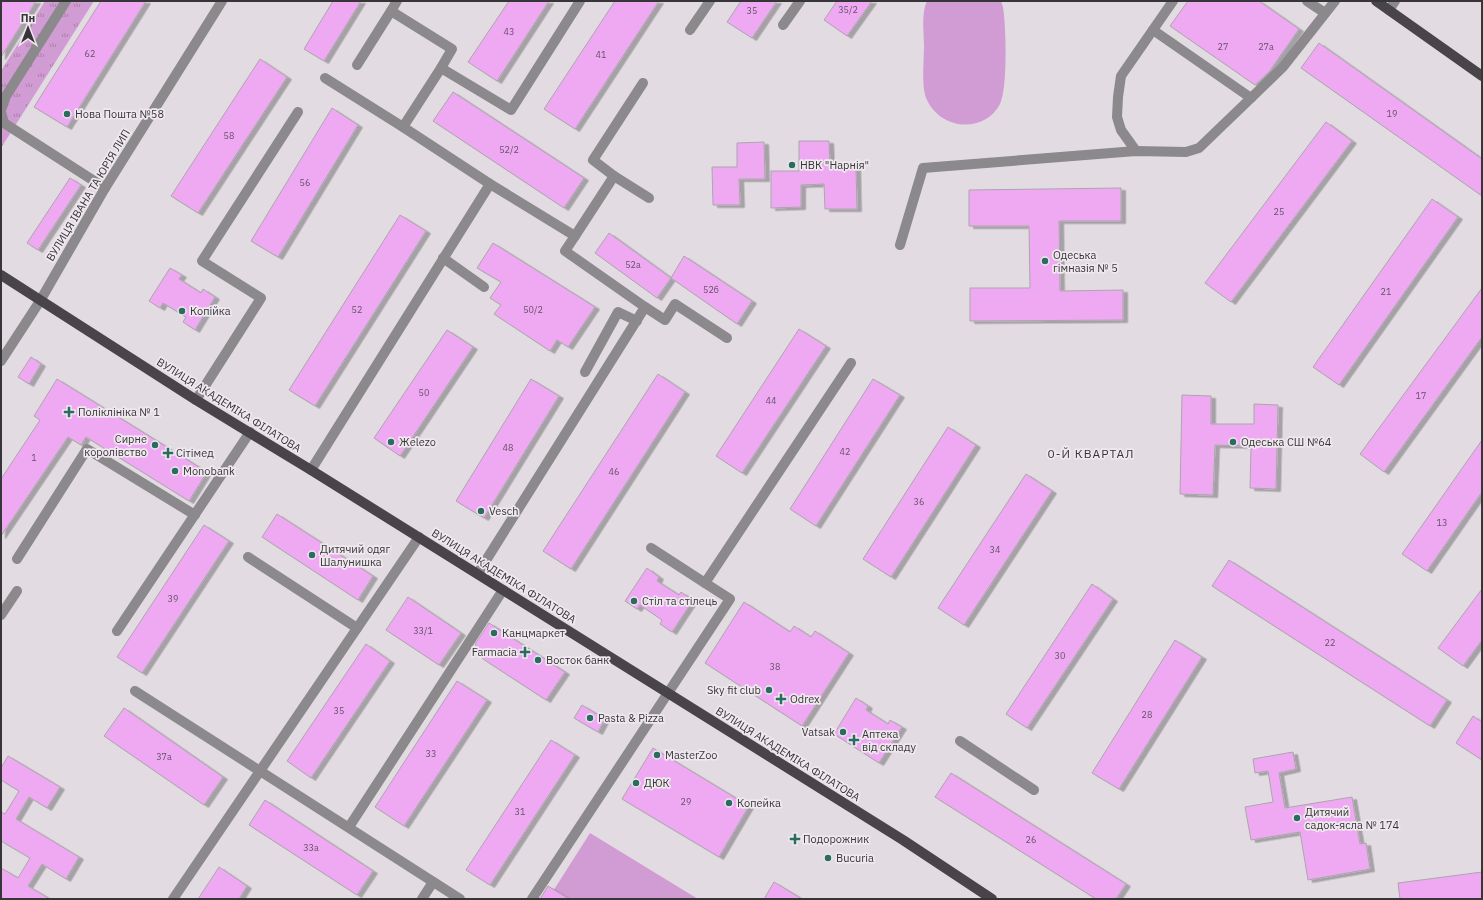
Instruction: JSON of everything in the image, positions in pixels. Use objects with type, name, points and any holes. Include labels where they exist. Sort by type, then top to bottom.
[{"type":"main road","points":[[1376,1],[1482,76]]},
{"type":"main road","name":"ВУЛИЦЯ АКАДЕМІКА ФІЛАТОВА","points":[[1,275],[196,400],[419,537],[903,840],[992,899]]},
{"type":"street","points":[[66,1],[6,96],[1,111],[4,123],[105,188]]},
{"type":"street","name":"ВУЛИЦЯ ІВАНА ТА ЮРІЯ ЛИП","points":[[1,361],[40,301],[105,188],[222,1]]},
{"type":"street","points":[[357,64],[397,1]]},
{"type":"street","points":[[441,68],[511,110],[580,1]]},
{"type":"street","points":[[690,30],[710,1]]},
{"type":"street","points":[[783,25],[800,1]]},
{"type":"street","points":[[1136,151],[1121,130],[1117,117],[1118,98],[1122,76],[1172,1]]},
{"type":"street","points":[[1307,1],[1325,13]]},
{"type":"street","points":[[900,245],[923,168],[1136,151],[1186,152],[1199,148],[1283,67],[1335,1]]},
{"type":"street","points":[[1389,10],[1394,1]]},
{"type":"street","points":[[391,11],[452,49],[403,127]]},
{"type":"street","points":[[1153,30],[1251,98]]},
{"type":"street","points":[[325,78],[574,236]]},
{"type":"street","points":[[643,84],[593,160],[614,176],[649,198]]},
{"type":"street","points":[[196,400],[261,298],[202,260],[298,112]]},
{"type":"street","points":[[614,176],[564,251],[665,320],[675,304],[727,338]]},
{"type":"street","points":[[311,470],[490,184]]},
{"type":"street","points":[[443,258],[484,287]]},
{"type":"street","points":[[478,574],[645,307]]},
{"type":"street","points":[[584,372],[618,312],[637,320]]},
{"type":"street","points":[[705,583],[851,363]]},
{"type":"street","points":[[117,631],[250,432]]},
{"type":"street","points":[[17,560],[86,449],[195,515]]},
{"type":"street","points":[[173,899],[419,537]]},
{"type":"street","points":[[532,899],[730,599],[652,548]]},
{"type":"street","points":[[248,557],[357,628]]},
{"type":"street","points":[[349,827],[503,590]]},
{"type":"street","points":[[1,615],[17,591]]},
{"type":"street","points":[[135,691],[460,899]]},
{"type":"street","points":[[960,741],[1034,790]]},
{"type":"street","points":[[422,899],[433,882]]},
{"type":"green space","points":[[45,1],[94,1],[1,148],[1,71]]},
{"type":"green space","points":[[927,1],[1001,1],[1004,16],[1005,42],[1003,96],[1000,104],[993,114],[984,120],[974,124],[952,122],[942,118],[927,100],[923,81],[923,23]]},
{"type":"green space","points":[[590,833],[698,899],[548,899]]},
{"type":"building","points":[[1,1],[36,1],[1,57]]},
{"type":"building","points":[[101,1],[146,1],[67,127],[34,107]]},
{"type":"building","points":[[333,1],[361,1],[324,61],[304,49]]},
{"type":"building","points":[[509,1],[549,1],[497,81],[468,62]]},
{"type":"building","points":[[615,1],[659,1],[575,129],[544,109]]},
{"type":"building","points":[[741,1],[777,1],[752,38],[727,22]]},
{"type":"building","points":[[837,1],[872,1],[847,36],[824,20]]},
{"type":"building","points":[[1188,1],[1259,1],[1299,29],[1269,72],[1255,85],[1170,26]]},
{"type":"building","points":[[1319,43],[1482,159],[1482,196],[1301,68]]},
{"type":"building","points":[[260,59],[287,77],[198,213],[171,196]]},
{"type":"building","points":[[453,92],[584,178],[564,208],[433,121]]},
{"type":"building","points":[[332,108],[358,125],[278,257],[251,241]]},
{"type":"building","points":[[1326,122],[1352,141],[1231,302],[1205,283]]},
{"type":"building","points":[[799,141],[829,141],[830,166],[856,166],[857,209],[825,209],[824,184],[801,185],[801,207],[771,208],[771,171],[799,171]]},
{"type":"building","points":[[764,142],[765,179],[739,179],[740,205],[713,205],[712,167],[737,167],[737,143]]},
{"type":"building","points":[[70,178],[81,185],[38,250],[27,243]]},
{"type":"building","points":[[1121,188],[1121,221],[1059,221],[1060,291],[1123,290],[1123,320],[970,321],[970,288],[1030,288],[1029,226],[969,226],[969,190]]},
{"type":"building","points":[[1432,199],[1458,217],[1339,385],[1313,367]]},
{"type":"building","points":[[400,215],[426,231],[315,406],[289,390]]},
{"type":"building","points":[[609,233],[671,278],[657,298],[595,253]]},
{"type":"building","points":[[493,243],[595,307],[568,347],[557,340],[550,351],[494,314],[501,305],[490,298],[501,282],[477,268]]},
{"type":"building","points":[[684,256],[752,301],[737,324],[671,278]]},
{"type":"building","points":[[170,268],[182,275],[179,279],[201,293],[203,289],[215,297],[195,330],[183,322],[186,317],[163,303],[160,308],[149,301]]},
{"type":"building","points":[[1482,288],[1482,337],[1384,472],[1360,454]]},
{"type":"building","points":[[799,329],[826,346],[742,473],[716,456]]},
{"type":"building","points":[[447,330],[473,347],[400,456],[374,438]]},
{"type":"building","points":[[31,357],[41,364],[29,384],[18,377]]},
{"type":"building","points":[[658,374],[685,392],[571,569],[543,551]]},
{"type":"building","points":[[57,379],[207,472],[189,501],[86,437],[81,445],[68,437],[1,536],[1,479],[40,420],[34,416]]},
{"type":"building","points":[[531,379],[559,396],[484,518],[456,501]]},
{"type":"building","points":[[873,379],[900,395],[816,526],[790,509]]},
{"type":"building","points":[[1182,395],[1211,396],[1211,424],[1254,424],[1254,404],[1278,405],[1276,489],[1250,488],[1251,446],[1215,445],[1213,495],[1180,494]]},
{"type":"building","points":[[948,427],[976,445],[891,577],[863,559]]},
{"type":"building","points":[[1482,440],[1482,492],[1427,571],[1402,554]]},
{"type":"building","points":[[1026,474],[1052,491],[964,625],[938,608]]},
{"type":"building","points":[[277,514],[373,576],[358,600],[262,537]]},
{"type":"building","points":[[204,525],[229,541],[142,673],[117,657]]},
{"type":"building","points":[[1229,560],[1447,700],[1430,726],[1212,586]]},
{"type":"building","points":[[647,568],[659,577],[657,581],[679,595],[681,592],[693,600],[672,632],[660,624],[662,620],[640,605],[637,609],[625,601]]},
{"type":"building","points":[[1092,584],[1113,599],[1027,728],[1006,714]]},
{"type":"building","points":[[1482,589],[1482,640],[1463,666],[1438,648]]},
{"type":"building","points":[[408,597],[461,633],[439,665],[386,630]]},
{"type":"building","points":[[744,602],[790,632],[794,626],[811,637],[815,631],[849,653],[802,726],[705,663]]},
{"type":"building","points":[[489,623],[565,672],[546,700],[483,659],[475,644]]},
{"type":"building","points":[[1175,640],[1202,657],[1119,789],[1092,773]]},
{"type":"building","points":[[366,644],[390,661],[311,778],[287,761]]},
{"type":"building","points":[[457,681],[487,700],[404,826],[375,807]]},
{"type":"building","points":[[856,698],[868,706],[866,710],[888,724],[890,720],[902,727],[879,763],[834,734]]},
{"type":"building","name":"Pasta & Pizza","points":[[582,705],[605,719],[598,732],[574,718]]},
{"type":"building","points":[[124,708],[223,777],[204,805],[104,736]]},
{"type":"building","points":[[1473,716],[1482,722],[1482,760],[1456,743]]},
{"type":"building","points":[[551,740],[575,755],[490,885],[466,870]]},
{"type":"building","points":[[653,748],[749,806],[719,857],[622,799]]},
{"type":"building","points":[[1293,752],[1296,769],[1279,773],[1285,808],[1352,797],[1360,844],[1366,843],[1370,869],[1308,880],[1300,832],[1251,840],[1245,807],[1273,802],[1268,771],[1255,773],[1253,759]]},
{"type":"building","points":[[8,756],[60,787],[47,808],[29,797],[16,819],[79,857],[66,879],[42,864],[28,886],[50,899],[1,899],[1,868],[18,878],[30,858],[1,841],[1,812],[5,814],[19,791],[1,780],[1,768]]},
{"type":"building","points":[[951,773],[1126,884],[1116,899],[1096,899],[935,797]]},
{"type":"building","points":[[265,800],[373,871],[357,895],[249,825]]},
{"type":"building","points":[[219,867],[247,886],[239,899],[198,899]]},
{"type":"building","points":[[1482,872],[1482,899],[1400,899],[1398,883]]},
{"type":"building","points":[[774,882],[802,899],[764,899]]},
{"type":"building","points":[[548,886],[569,899],[540,899]]},
{"type":"place","name":"Нова Пошта №58","points":[[67,114]]},
{"type":"place","name":"НВК \"Нарнія\"","points":[[792,165]]},
{"type":"place","name":"Одеська гімназія № 5","points":[[1045,261]]},
{"type":"place","name":"Копійка","points":[[182,311]]},
{"type":"place","name":"Поліклініка № 1","points":[[69,412]]},
{"type":"place","name":"Жelezo","points":[[391,442]]},
{"type":"place","name":"Одеська СШ №64","points":[[1233,442]]},
{"type":"place","name":"Сирне королівство","points":[[155,445]]},
{"type":"place","name":"Сітімед","points":[[168,453]]},
{"type":"place","name":"Monobank","points":[[175,471]]},
{"type":"place","name":"Vesch","points":[[481,511]]},
{"type":"place","name":"Дитячий одяг Шалунишка","points":[[312,555]]},
{"type":"place","name":"Стіл та стілець","points":[[634,601]]},
{"type":"place","name":"Канцмаркет","points":[[494,633]]},
{"type":"place","name":"Farmacia","points":[[525,652]]},
{"type":"place","name":"Восток банк","points":[[538,660]]},
{"type":"place","name":"Sky fit club","points":[[769,690]]},
{"type":"place","name":"Odrex","points":[[781,699]]},
{"type":"place","name":"Pasta & Pizza","points":[[590,718]]},
{"type":"place","name":"Vatsak","points":[[843,732]]},
{"type":"place","name":"Аптека від складу","points":[[854,740]]},
{"type":"place","name":"MasterZoo","points":[[657,755]]},
{"type":"place","name":"ДЮК","points":[[636,783]]},
{"type":"place","name":"Копейка","points":[[729,803]]},
{"type":"place","name":"Дитячий садок-ясла № 174","points":[[1297,818]]},
{"type":"place","name":"Подорожник","points":[[795,839]]},
{"type":"place","name":"Bucuria","points":[[828,858]]},
{"type":"district","name":"0-Й КВАРТАЛ","points":[[1091,454]]}]
